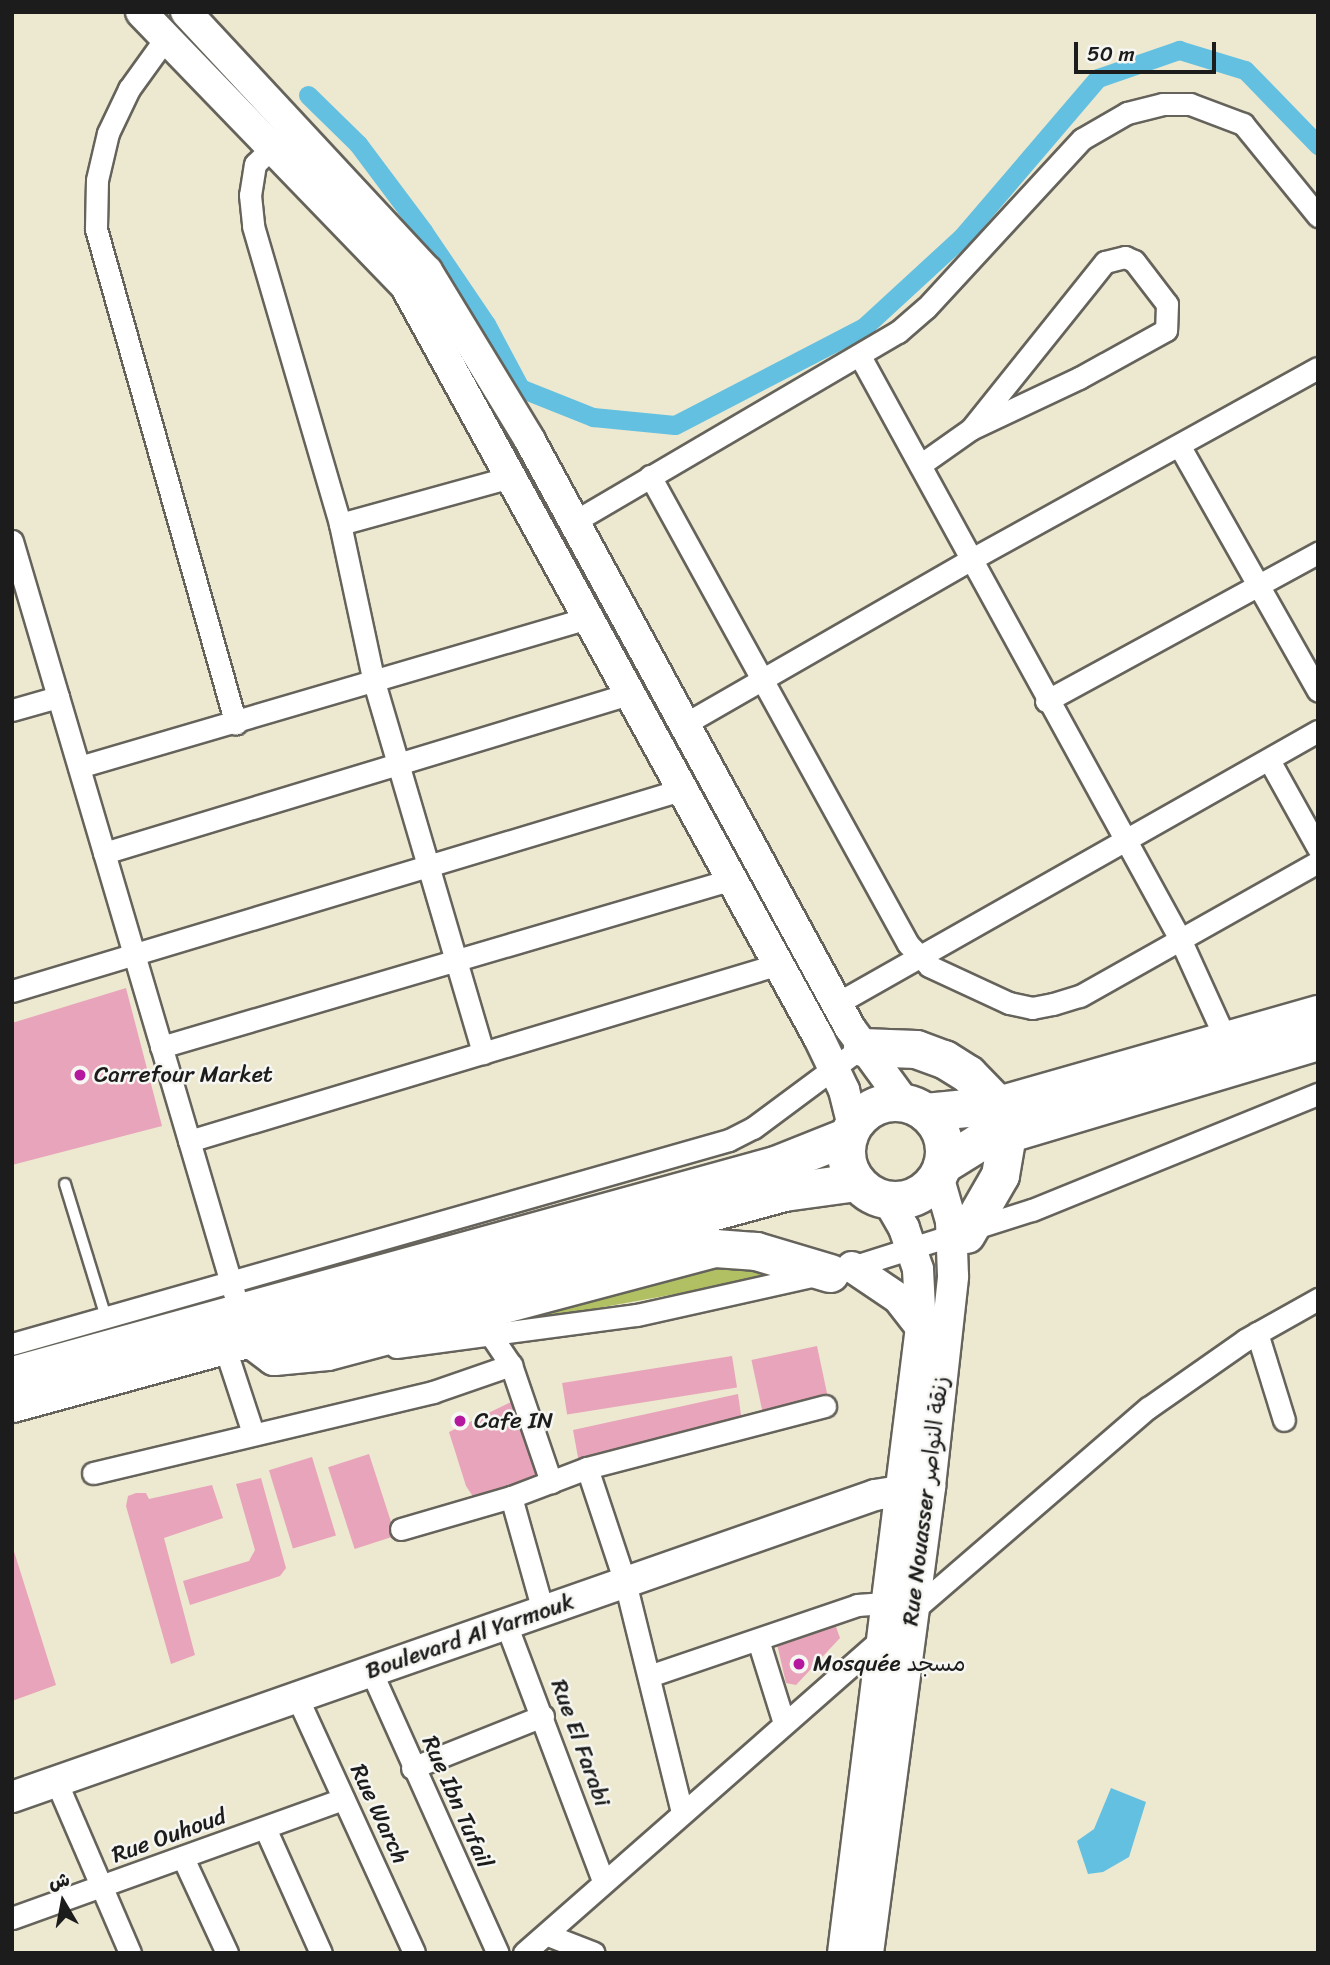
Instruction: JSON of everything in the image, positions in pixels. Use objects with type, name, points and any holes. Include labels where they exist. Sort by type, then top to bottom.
[{"type":"highway","points":[[12,1375],[236,1319],[784,1192],[872,1190],[921,1193],[940,1170],[1003,1119],[1227,1042],[1318,1014]]},
{"type":"highway","points":[[12,1403],[236,1319],[775,1165],[850,1131],[880,1104],[1003,1119],[1318,1041]]},
{"type":"highway","points":[[849,1058],[916,1049],[944,1059],[968,1074],[1003,1119],[1000,1175],[960,1236]]},
{"type":"highway","points":[[915,1107],[940,1130],[940,1170]]},
{"type":"highway","points":[[850,1131],[847,1160],[872,1190]]},
{"type":"highway","points":[[236,1319],[274,1356],[327,1351],[715,1248],[756,1251],[841,1270]]},
{"type":"main road","points":[[141,12],[165,40],[405,285],[514,476],[779,964],[849,1058],[915,1107]]},
{"type":"main road","points":[[186,12],[427,271],[529,439],[572,523],[836,1004],[849,1058],[850,1131]]},
{"type":"main road","name":"Rue Nouasser زنقة النواصر","points":[[868,1953],[900,1605],[915,1487],[960,1236],[940,1170]]},
{"type":"main road","points":[[872,1190],[913,1250],[918,1269],[921,1327],[915,1487]]},
{"type":"main road","points":[[841,1270],[898,1298],[921,1327]]},
{"type":"main road","name":"Boulevard Al Yarmouk","points":[[12,1797],[543,1611],[915,1487]]},
{"type":"main road","points":[[843,1953],[882,1639],[900,1605]]},
{"type":"street","points":[[165,40],[129,89],[108,133],[97,180],[96,229],[236,724]]},
{"type":"street","points":[[572,523],[650,476],[861,358],[926,309],[1082,139],[1102,124],[1127,113],[1163,104],[1191,104],[1243,124],[1318,216]]},
{"type":"street","points":[[295,128],[270,146],[255,164],[251,179],[253,226],[340,524],[374,682],[483,1053]]},
{"type":"street","points":[[920,465],[971,429],[1044,396],[1166,330],[1167,304],[1134,261],[1125,257],[1105,262],[971,429]]},
{"type":"street","points":[[861,358],[1046,702],[1180,939],[1227,1042]]},
{"type":"street","points":[[683,725],[970,560],[1180,447],[1318,368]]},
{"type":"street","points":[[1180,447],[1318,691]]},
{"type":"street","points":[[340,524],[514,476]]},
{"type":"street","points":[[650,476],[916,957],[1009,1003],[1032,1008],[1080,996],[1318,862]]},
{"type":"street","points":[[12,541],[189,1141],[236,1319],[253,1433]]},
{"type":"street","points":[[1046,702],[1318,553]]},
{"type":"street","points":[[79,767],[236,724],[591,617]]},
{"type":"street","points":[[104,853],[632,693]]},
{"type":"street","points":[[12,710],[58,698]]},
{"type":"street","points":[[836,1004],[1318,731]]},
{"type":"street","points":[[1269,760],[1318,848]]},
{"type":"street","points":[[12,991],[134,951],[684,789]]},
{"type":"street","points":[[161,1047],[733,879]]},
{"type":"street","points":[[189,1141],[779,964]]},
{"type":"street","points":[[12,1343],[106,1317],[236,1319],[729,1140],[753,1128],[849,1058]]},
{"type":"street","points":[[327,1351],[492,1337],[649,1312],[841,1270],[960,1236],[1318,1094]]},
{"type":"street","points":[[649,1676],[758,1640],[900,1605],[1147,1408],[1257,1333],[1318,1299]]},
{"type":"street","points":[[1257,1333],[1284,1420]]},
{"type":"street","points":[[492,1337],[511,1365],[551,1482]]},
{"type":"street","points":[[93,1473],[433,1392],[511,1365]]},
{"type":"street","points":[[401,1529],[511,1497],[587,1468],[825,1406]]},
{"type":"street","points":[[587,1468],[625,1583],[682,1812]]},
{"type":"street","points":[[511,1497],[543,1611]]},
{"type":"street","name":"Rue El Farabi","points":[[506,1624],[543,1716],[603,1881]]},
{"type":"street","points":[[524,1953],[548,1935],[603,1881],[882,1639]]},
{"type":"street","points":[[758,1640],[784,1723]]},
{"type":"street","name":"Rue Ibn Tufail","points":[[371,1671],[412,1768],[498,1953]]},
{"type":"street","name":"Rue Warch","points":[[297,1697],[414,1953]]},
{"type":"street","points":[[412,1768],[543,1716]]},
{"type":"street","points":[[57,1781],[130,1953]]},
{"type":"street","name":"Rue Ouhoud","points":[[12,1918],[101,1889],[343,1800]]},
{"type":"street","points":[[265,1828],[321,1953]]},
{"type":"street","points":[[183,1858],[228,1953]]},
{"type":"street","points":[[548,1935],[594,1953]]},
{"type":"lane","points":[[65,1184],[106,1317]]},
{"type":"green space","points":[[741,1257],[775,1276],[487,1328]]},
{"type":"water","points":[[1111,1788],[1146,1802],[1129,1857],[1103,1872],[1088,1874],[1077,1841],[1094,1829]]},
{"type":"building","name":"Carrefour Market","points":[[126,988],[162,1126],[12,1165],[12,1023]]},
{"type":"building","points":[[817,1346],[828,1400],[763,1414],[751,1360]]},
{"type":"building","points":[[732,1356],[737,1388],[567,1415],[562,1383]]},
{"type":"building","points":[[738,1394],[742,1422],[579,1463],[573,1430]]},
{"type":"building","points":[[515,1400],[541,1477],[476,1501],[466,1486],[449,1432]]},
{"type":"building","points":[[369,1454],[396,1536],[355,1549],[328,1467]]},
{"type":"building","points":[[312,1457],[336,1535],[293,1549],[269,1470]]},
{"type":"building","points":[[261,1478],[286,1568],[280,1576],[190,1605],[183,1581],[249,1561],[255,1550],[236,1484]]},
{"type":"building","points":[[212,1485],[223,1518],[164,1538],[195,1655],[171,1664],[126,1506],[128,1496],[146,1493],[149,1499]]},
{"type":"building","points":[[12,1545],[56,1685],[12,1701]]},
{"type":"building","name":"Mosquée مسجد","points":[[835,1624],[840,1638],[796,1685],[786,1683],[777,1644]]},
{"type":"waterway","points":[[308,95],[358,144],[423,231],[486,324],[520,388],[593,417],[675,425],[864,327],[962,237],[1098,78],[1179,50],[1245,70],[1318,145]]},
{"type":"place","name":"Carrefour Market","points":[[80,1075]]},
{"type":"place","name":"Cafe IN","points":[[460,1421]]},
{"type":"place","name":"Mosquée مسجد","points":[[799,1664]]}]
